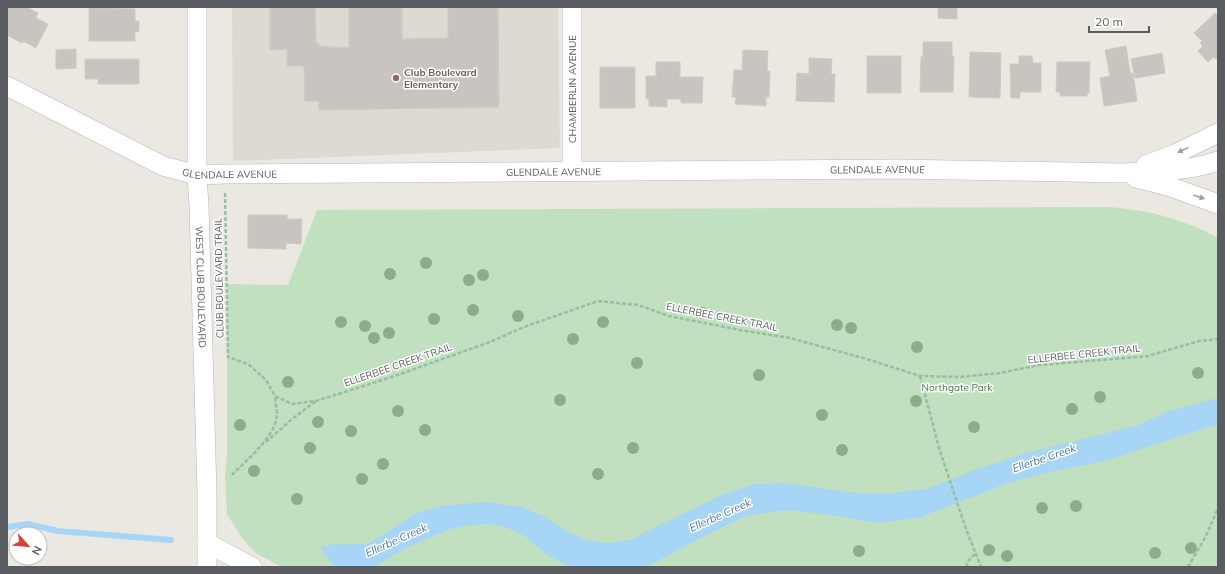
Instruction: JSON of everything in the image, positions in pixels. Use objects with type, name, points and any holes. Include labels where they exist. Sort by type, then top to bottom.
[{"type":"street","name":"WEST CLUB BOULEVARD","points":[[197,7],[197,175],[199,206],[207,567]]},
{"type":"street","name":"CHAMBERLIN AVENUE","points":[[572,7],[572,171]]},
{"type":"street","name":"GLENDALE AVENUE","points":[[7,86],[163,166],[197,175],[898,169],[1121,173],[1158,171],[1198,166],[1218,161]]},
{"type":"street","name":"GLENDALE AVENUE","points":[[1121,173],[1175,154],[1218,133]]},
{"type":"street","name":"GLENDALE AVENUE","points":[[1121,173],[1168,186],[1218,204]]},
{"type":"street","points":[[207,543],[252,567]]},
{"type":"path","name":"CLUB BOULEVARD TRAIL","points":[[225,199],[228,357],[248,364],[266,380],[275,396]]},
{"type":"path","name":"ELLERBEE CREEK TRAIL","points":[[275,396],[292,404],[316,401],[392,377],[490,342],[524,327],[598,300],[638,306],[669,316],[790,338],[870,360],[920,376],[966,377],[1000,373],[1040,364],[1148,356],[1199,341],[1218,339]]},
{"type":"path","points":[[920,376],[939,448],[966,529],[981,567]]},
{"type":"path","points":[[262,445],[271,432],[277,416],[275,396]]},
{"type":"path","points":[[232,475],[262,445],[316,401]]},
{"type":"path","points":[[1188,567],[1206,536],[1216,509],[1218,508]]},
{"type":"path","points":[[966,567],[969,560],[975,554]]},
{"type":"shaded area","name":"Club Boulevard Elementary","points":[[232,7],[558,7],[560,148],[233,161]]},
{"type":"green space","name":"Northgate Park","points":[[1110,207],[1138,210],[1166,216],[1205,231],[1218,238],[1218,567],[282,567],[257,554],[242,538],[227,514],[225,477],[227,455],[227,284],[288,285],[317,210]]},
{"type":"water","points":[[1218,398],[1218,424],[1100,462],[1045,473],[1008,483],[918,518],[876,523],[789,510],[748,515],[706,535],[656,562],[643,567],[570,567],[546,554],[525,536],[505,527],[489,524],[470,525],[450,529],[408,547],[373,567],[337,567],[332,564],[320,547],[334,544],[367,544],[414,514],[441,506],[484,502],[522,507],[545,517],[567,531],[587,540],[609,543],[631,540],[722,495],[755,484],[785,483],[856,493],[885,494],[927,489],[975,470],[1023,454],[1139,425],[1166,412]]},
{"type":"building","points":[[7,7],[26,7],[38,13],[36,18],[48,24],[36,48],[7,35]]},
{"type":"building","points":[[270,7],[315,7],[316,43],[319,43],[319,46],[349,48],[349,7],[402,7],[402,39],[448,38],[448,7],[498,7],[499,107],[319,110],[319,101],[305,101],[304,66],[287,66],[287,49],[270,50]]},
{"type":"building","points":[[938,7],[957,7],[957,19],[938,18]]},
{"type":"building","points":[[89,8],[135,9],[135,21],[139,21],[139,31],[135,32],[135,41],[89,41]]},
{"type":"building","points":[[1215,13],[1218,16],[1218,56],[1216,59],[1214,57],[1208,62],[1198,51],[1203,46],[1200,43],[1202,41],[1194,33]]},
{"type":"building","points":[[923,42],[952,42],[952,56],[954,56],[953,92],[920,92]]},
{"type":"building","points":[[1126,46],[1130,73],[1133,73],[1137,101],[1104,106],[1100,78],[1110,76],[1105,50]]},
{"type":"building","points":[[76,49],[76,68],[56,69],[56,50]]},
{"type":"building","points":[[743,50],[768,51],[767,71],[770,71],[769,97],[766,97],[766,106],[735,104],[736,97],[732,97],[734,70],[742,70]]},
{"type":"building","points":[[970,52],[1001,53],[1000,98],[969,97]]},
{"type":"building","points":[[1162,53],[1165,73],[1135,78],[1131,59]]},
{"type":"building","points":[[867,56],[901,56],[901,93],[867,93]]},
{"type":"building","points":[[1019,56],[1032,56],[1033,63],[1041,63],[1041,92],[1020,92],[1020,98],[1011,98],[1010,64],[1019,64]]},
{"type":"building","points":[[809,58],[832,59],[831,74],[835,74],[834,102],[796,101],[797,73],[809,74]]},
{"type":"building","points":[[85,59],[139,59],[139,84],[98,84],[98,79],[85,79]]},
{"type":"building","points":[[656,62],[680,62],[680,77],[703,77],[702,103],[681,103],[681,99],[667,99],[667,107],[649,106],[649,99],[646,99],[646,76],[656,76]]},
{"type":"building","points":[[1057,62],[1090,62],[1089,93],[1087,93],[1087,96],[1060,96],[1060,92],[1056,92]]},
{"type":"building","points":[[600,67],[635,67],[635,108],[600,108]]},
{"type":"building","points":[[248,215],[287,215],[287,219],[302,219],[301,244],[286,243],[286,249],[248,248]]},
{"type":"waterway","name":"Ellerbe Creek","points":[[7,527],[28,524],[58,531],[171,540]]},
{"type":"place","name":"Club Boulevard Elementary","points":[[396,78]]}]
